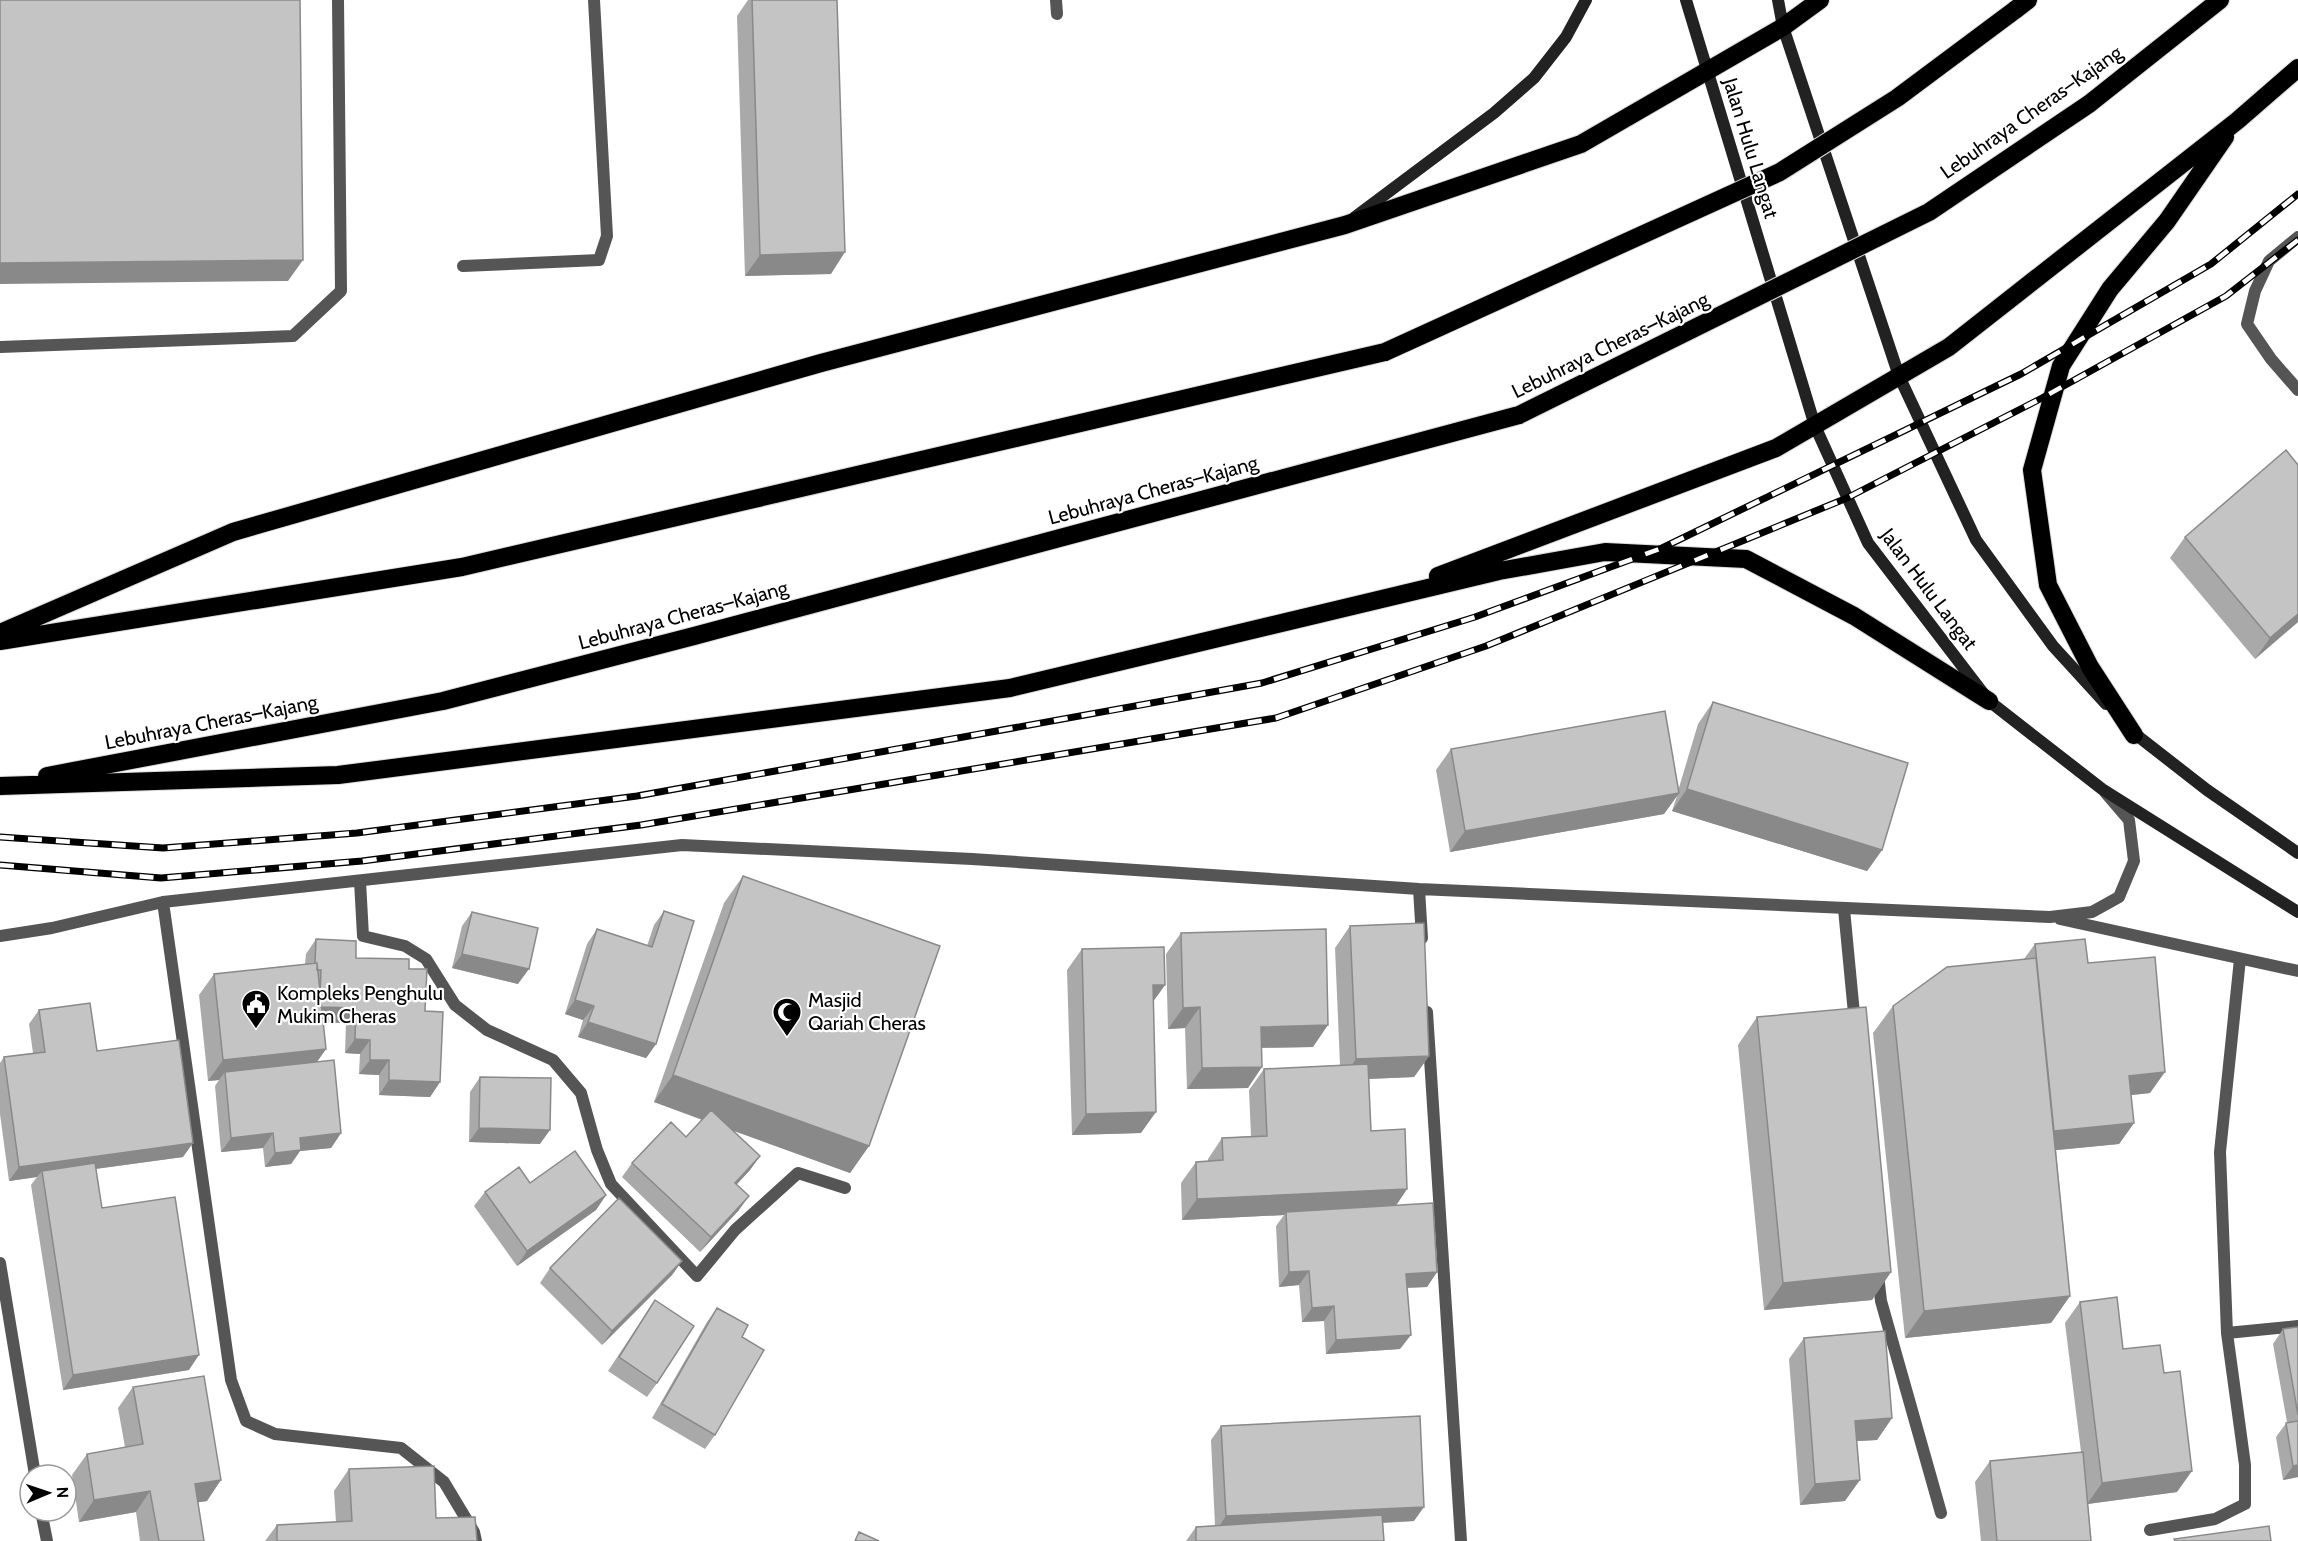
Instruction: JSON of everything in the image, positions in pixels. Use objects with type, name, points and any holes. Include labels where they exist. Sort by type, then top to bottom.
[{"type":"highway","points":[[0,633],[233,532],[821,363],[1345,225],[1581,144],[1783,27],[1820,0]]},
{"type":"highway","name":"Lebuhraya Cheras–Kajang","points":[[0,786],[443,700],[694,636],[1519,415],[1929,212],[2090,104],[2220,0]]},
{"type":"highway","points":[[0,641],[462,567],[1385,352],[1780,172],[1897,98],[2021,5]]},
{"type":"highway","points":[[1369,602],[1776,448],[1815,426],[1949,347],[2237,121],[2298,68]]},
{"type":"highway","points":[[2134,735],[2090,667],[2048,585],[2032,470],[2061,366],[2110,289],[2166,221],[2237,121]]},
{"type":"highway","points":[[0,786],[338,775],[1010,688],[1499,571],[1605,552],[1746,559],[1854,616],[1989,701]]},
{"type":"main road","points":[[1345,225],[1494,113],[1534,78],[1566,36],[1586,0]]},
{"type":"main road","name":"Jalan Hulu Langat","points":[[1686,0],[1815,426],[1868,543],[1989,701],[2102,789],[2298,912]]},
{"type":"main road","points":[[1778,0],[1783,27],[1899,376],[1976,540],[2053,646],[2134,735],[2298,854]]},
{"type":"street","points":[[0,347],[293,336],[341,291],[338,0]]},
{"type":"street","points":[[463,266],[599,260],[607,236],[594,0]]},
{"type":"street","points":[[1056,0],[1057,14]]},
{"type":"street","points":[[2298,237],[2269,261],[2255,291],[2247,324],[2271,359],[2298,390]]},
{"type":"street","points":[[0,936],[52,928],[163,902],[682,845],[972,859],[1419,889],[2050,917],[2092,912],[2119,897],[2134,861],[2129,820],[2102,789]]},
{"type":"street","points":[[360,881],[363,936],[405,946],[426,959],[455,1005],[488,1030],[553,1060],[581,1093],[597,1150],[611,1184],[697,1276],[735,1230],[798,1173],[845,1188]]},
{"type":"street","points":[[1419,889],[1423,948]]},
{"type":"street","points":[[163,902],[231,1380],[246,1421],[275,1434],[401,1448],[444,1482],[474,1532],[476,1541]]},
{"type":"street","points":[[1844,909],[1857,1040]]},
{"type":"street","points":[[2050,917],[2298,971]]},
{"type":"street","points":[[2150,1530],[2215,1519],[2245,1504],[2245,1465],[2227,1333],[2220,1152],[2240,959]]},
{"type":"street","points":[[1426,996],[1461,1541]]},
{"type":"street","points":[[0,1263],[33,1463]]},
{"type":"street","points":[[1877,1266],[1881,1301],[1941,1513]]},
{"type":"street","points":[[2227,1333],[2298,1326]]},
{"type":"street","points":[[44,1523],[46,1541]]},
{"type":"building","points":[[0,0],[300,0],[303,260],[0,263]]},
{"type":"building","points":[[752,0],[837,0],[845,252],[760,255]]},
{"type":"building","points":[[2286,450],[2298,465],[2298,614],[2270,638],[2185,537]]},
{"type":"building","points":[[1713,702],[1908,763],[1882,850],[1687,789]]},
{"type":"building","points":[[1665,711],[1679,793],[1465,831],[1451,749]]},
{"type":"building","name":"Masjid Qariah Cheras","points":[[743,876],[940,946],[869,1146],[673,1075]]},
{"type":"building","points":[[664,911],[694,921],[656,1044],[588,1022],[594,1006],[575,1000],[597,929],[652,947]]},
{"type":"building","points":[[472,912],[538,928],[529,969],[462,954]]},
{"type":"building","points":[[1424,923],[1429,1056],[1356,1059],[1350,926]]},
{"type":"building","points":[[1326,929],[1328,1025],[1261,1027],[1262,1067],[1202,1068],[1200,1007],[1183,1008],[1181,933]]},
{"type":"building","points":[[316,939],[356,941],[356,958],[409,959],[409,969],[427,969],[425,1011],[443,1012],[440,1082],[389,1080],[389,1060],[370,1060],[370,1040],[355,1039],[356,1008],[321,1007],[321,970],[317,970],[317,963],[315,963]]},
{"type":"building","points":[[2085,939],[2088,963],[2155,957],[2165,1072],[2129,1076],[2134,1123],[2054,1131],[2035,944]]},
{"type":"building","points":[[1164,947],[1165,985],[1153,985],[1156,1112],[1086,1114],[1082,949]]},
{"type":"building","points":[[2036,958],[2070,1296],[1924,1311],[1893,1006],[1947,967]]},
{"type":"building","points":[[317,963],[326,1049],[223,1060],[214,974]]},
{"type":"building","points":[[90,1003],[97,1051],[179,1040],[193,1143],[19,1167],[4,1057],[45,1052],[39,1010]]},
{"type":"building","points":[[1866,1007],[1891,1272],[1783,1283],[1757,1017]]},
{"type":"building","points":[[334,1060],[341,1133],[300,1138],[301,1150],[275,1153],[273,1133],[231,1138],[225,1072]]},
{"type":"building","points":[[1368,1064],[1371,1131],[1405,1129],[1407,1189],[1197,1199],[1196,1162],[1223,1160],[1222,1138],[1267,1136],[1264,1069]]},
{"type":"building","points":[[480,1077],[551,1078],[550,1130],[479,1128]]},
{"type":"building","points":[[711,1110],[760,1156],[735,1183],[749,1196],[711,1237],[632,1163],[671,1122],[686,1137]]},
{"type":"building","points":[[575,1151],[606,1195],[527,1251],[485,1192],[519,1167],[530,1183]]},
{"type":"building","points":[[95,1163],[102,1208],[175,1197],[199,1355],[73,1375],[42,1171]]},
{"type":"building","points":[[619,1198],[682,1261],[612,1331],[550,1268]]},
{"type":"building","points":[[1433,1203],[1437,1272],[1406,1274],[1411,1335],[1336,1340],[1334,1306],[1312,1308],[1309,1271],[1289,1272],[1286,1212]]},
{"type":"building","points":[[2117,1297],[2123,1349],[2160,1345],[2164,1373],[2180,1371],[2192,1471],[2102,1483],[2080,1302]]},
{"type":"building","points":[[655,1300],[694,1326],[657,1383],[619,1357]]},
{"type":"building","points":[[717,1308],[748,1325],[742,1337],[764,1350],[715,1435],[662,1404]]},
{"type":"building","points":[[2298,1327],[2298,1415],[2283,1329]]},
{"type":"building","points":[[1885,1331],[1892,1418],[1855,1421],[1860,1480],[1815,1484],[1804,1338]]},
{"type":"building","points":[[204,1376],[221,1480],[195,1484],[204,1541],[159,1541],[150,1491],[94,1500],[87,1454],[143,1444],[133,1387]]},
{"type":"building","points":[[1420,1416],[1424,1507],[1226,1516],[1221,1426]]},
{"type":"building","points":[[2298,1421],[2298,1465],[2293,1466],[2286,1423]]},
{"type":"building","points":[[2083,1452],[2091,1541],[1997,1541],[1990,1461]]},
{"type":"building","points":[[434,1466],[436,1518],[475,1517],[477,1541],[277,1541],[277,1525],[352,1521],[349,1469]]},
{"type":"building","points":[[1382,1515],[1384,1541],[1196,1541],[1196,1527]]},
{"type":"building","points":[[2269,1526],[2271,1541],[2175,1541],[2174,1539]]},
{"type":"building","points":[[859,1532],[879,1541],[855,1541]]},
{"type":"railway","points":[[0,837],[163,848],[357,833],[637,796],[1262,683],[1475,617],[1662,548],[2021,374],[2211,264],[2298,194]]},
{"type":"railway","points":[[0,865],[161,878],[362,861],[641,825],[1276,718],[1486,646],[1847,498],[2042,398],[2226,296],[2298,240]]},
{"type":"place","name":"Kompleks Penghulu Mukim Cheras","points":[[256,1030]]},
{"type":"place","name":"Masjid Qariah Cheras","points":[[787,1038]]}]
